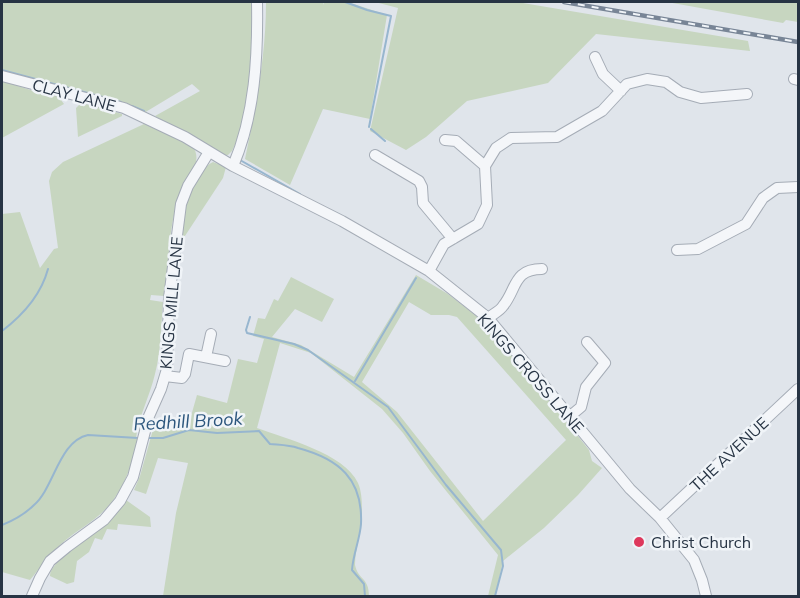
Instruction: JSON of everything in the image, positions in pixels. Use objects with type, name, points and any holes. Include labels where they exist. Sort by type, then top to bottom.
[{"type":"street","points":[[232,166],[246,126],[255,71],[257,2]]},
{"type":"street","points":[[595,57],[603,74],[621,91]]},
{"type":"street","name":"CLAY LANE","points":[[2,76],[124,108],[185,137],[208,152]]},
{"type":"street","points":[[429,271],[444,244],[478,224],[487,206],[484,166],[496,148],[511,138],[557,137],[602,111],[627,84],[647,79],[666,82],[680,92],[701,98],[747,94]]},
{"type":"street","points":[[450,141],[484,166]]},
{"type":"street","name":"KINGS CROSS LANE","points":[[208,152],[346,223],[429,271],[488,318],[630,489],[660,518],[694,560],[706,597]]},
{"type":"street","name":"KINGS MILL LANE","points":[[32,597],[50,561],[100,524],[120,501],[133,477],[142,442],[165,376],[168,358],[169,298],[178,217],[184,194],[208,152]]},
{"type":"street","points":[[375,155],[419,180],[423,187],[423,203],[453,239]]},
{"type":"street","points":[[677,250],[698,249],[746,224],[763,198],[777,188],[798,187]]},
{"type":"street","points":[[488,318],[504,306],[512,288],[522,275],[532,269],[542,269]]},
{"type":"street","points":[[206,357],[211,334]]},
{"type":"street","points":[[569,417],[581,407],[586,387],[605,363],[587,342]]},
{"type":"street","points":[[165,376],[180,378],[184,376],[184,353],[225,361]]},
{"type":"street","name":"THE AVENUE","points":[[660,518],[798,389]]},
{"type":"green space","points":[[2,2],[253,2],[252,58],[248,98],[239,135],[232,151],[224,155],[155,116],[200,91],[192,84],[144,113],[2,73]]},
{"type":"green space","points":[[266,2],[323,2],[323,5],[324,2],[348,2],[387,15],[370,119],[323,109],[290,185],[245,159],[262,61]]},
{"type":"green space","points":[[375,2],[517,2],[748,41],[750,51],[596,34],[548,83],[467,101],[426,137],[406,150],[370,131],[398,8]]},
{"type":"green space","points":[[667,2],[798,2],[798,22],[786,20],[783,23]]},
{"type":"green space","points":[[2,81],[58,96],[64,104],[2,138]]},
{"type":"green space","points":[[82,102],[122,114],[122,116],[78,137],[76,108]]},
{"type":"green space","points":[[144,124],[192,145],[196,158],[173,219],[166,293],[164,296],[151,295],[150,300],[163,302],[160,347],[155,374],[140,421],[132,462],[119,492],[102,512],[57,548],[30,580],[2,572],[2,214],[20,212],[40,268],[54,249],[58,248],[49,181],[52,172],[63,162]]},
{"type":"green space","points":[[213,162],[226,167],[223,178],[181,242],[181,219],[188,195],[201,172]]},
{"type":"green space","points":[[416,275],[448,294],[491,327],[589,450],[592,461],[602,468],[544,528],[503,561],[495,596],[488,596],[498,555],[430,471],[403,433],[382,409],[311,353],[280,343],[257,428],[328,455],[351,472],[358,483],[361,494],[362,515],[355,565],[358,574],[367,585],[369,596],[163,596],[176,513],[188,463],[158,458],[146,494],[134,490],[154,426],[171,427],[189,423],[197,395],[227,403],[238,359],[257,363],[264,339],[253,336],[258,318],[265,319],[274,299],[278,301],[291,277],[334,299],[322,322],[295,309],[272,337],[301,345],[354,377]],"holes":[[[409,302],[431,315],[457,317],[566,440],[483,521],[397,412],[362,382]]]},
{"type":"green space","points":[[126,500],[150,517],[151,527],[118,524],[117,530],[107,529],[102,540],[95,538],[89,552],[77,561],[74,582],[67,584],[50,576],[64,555],[101,527]]},
{"type":"waterway","points":[[345,2],[391,16],[369,127]]},
{"type":"waterway","points":[[2,70],[121,102]]},
{"type":"waterway","points":[[132,106],[144,111]]},
{"type":"waterway","points":[[371,129],[385,141]]},
{"type":"waterway","points":[[240,160],[300,194]]},
{"type":"waterway","points":[[2,331],[30,304],[41,287],[48,269]]},
{"type":"waterway","points":[[355,381],[416,278]]},
{"type":"waterway","points":[[250,317],[247,333],[294,344],[308,350],[388,407],[446,485],[501,550],[503,566],[495,596]]},
{"type":"waterway","name":"Redhill Brook","points":[[147,438],[163,438],[189,430],[217,433],[259,431],[270,444],[291,446],[325,458],[336,465],[353,483],[361,508],[361,524],[352,570],[364,584],[365,596]]},
{"type":"waterway","name":"Redhill Brook","points":[[2,525],[34,505],[47,488],[63,455],[78,439],[88,435],[138,438]]},
{"type":"railway","points":[[564,2],[798,42]]},
{"type":"place","name":"Christ Church","points":[[639,542]]}]
